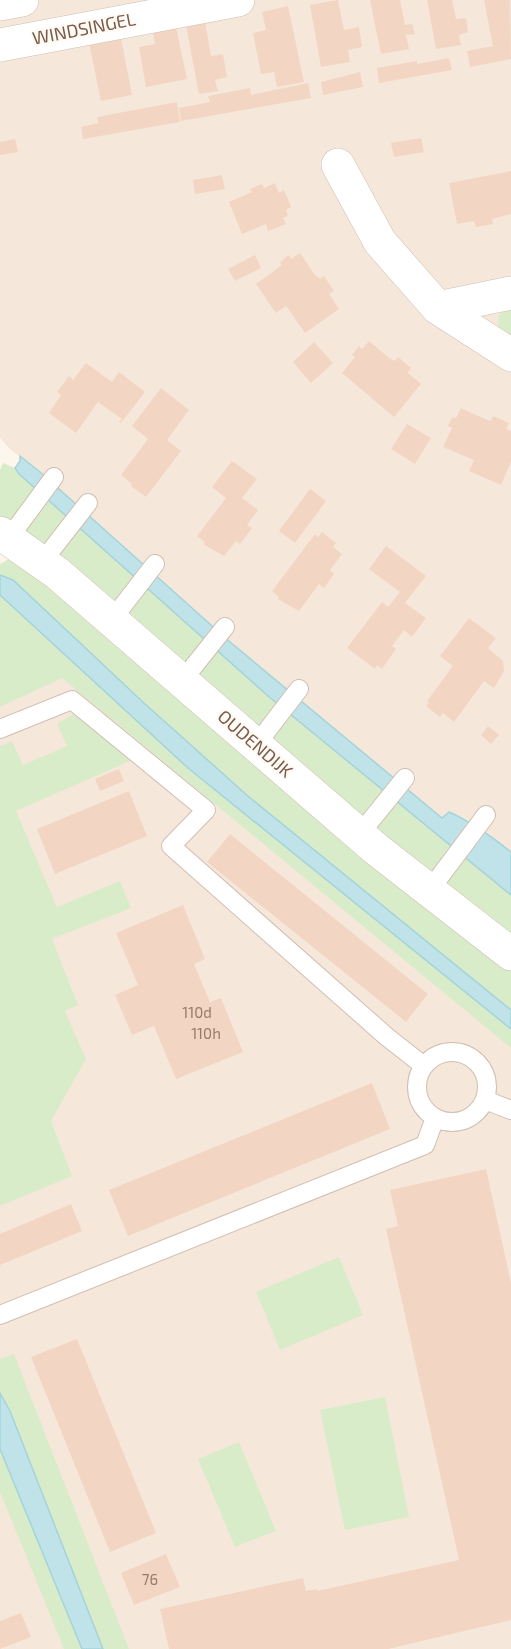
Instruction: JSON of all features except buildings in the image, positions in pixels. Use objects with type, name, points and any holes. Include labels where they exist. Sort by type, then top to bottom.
[{"type":"street","points":[[0,4],[22,0]]},
{"type":"street","name":"WINDSINGEL","points":[[0,45],[238,0]]},
{"type":"street","points":[[338,165],[380,242],[438,308],[511,355]]},
{"type":"street","points":[[438,308],[511,293]]},
{"type":"street","name":"OUDENDIJK","points":[[5,535],[42,562],[359,835],[511,954]]},
{"type":"lane","points":[[5,535],[38,499],[54,477]]},
{"type":"lane","points":[[42,562],[88,503]]},
{"type":"lane","points":[[111,621],[155,564]]},
{"type":"lane","points":[[182,681],[225,627]]},
{"type":"lane","points":[[256,745],[299,689]]},
{"type":"lane","points":[[0,729],[72,700],[206,810],[171,846],[424,1066]]},
{"type":"lane","points":[[359,835],[405,778]]},
{"type":"lane","points":[[429,891],[486,815]]},
{"type":"lane","points":[[452,1052],[463,1054],[473,1059],[486,1077],[487,1089],[484,1100],[478,1110],[469,1117],[458,1121],[435,1118],[420,1100],[417,1089],[418,1077],[431,1058],[452,1052]]},
{"type":"lane","points":[[484,1100],[511,1110]]},
{"type":"lane","points":[[0,1314],[425,1145],[435,1118]]},
{"type":"shaded area","points":[[0,0],[511,0],[511,852],[466,819],[449,812],[442,818],[230,642],[0,438]]},
{"type":"shaded area","points":[[0,622],[81,669],[511,1029],[511,1649],[0,1649]]},
{"type":"green space","points":[[511,304],[511,336],[498,326],[499,316],[507,305]]},
{"type":"green space","points":[[3,463],[15,468],[268,696],[511,895],[511,937],[365,828],[0,519],[0,470]]},
{"type":"green space","points":[[24,557],[511,965],[511,1010],[249,797],[145,704],[13,580],[0,575],[0,564],[9,559]]},
{"type":"green space","points":[[0,595],[188,768],[511,1029],[511,1048],[62,678],[0,707]]},
{"type":"green space","points":[[75,713],[132,760],[16,811],[57,907],[120,881],[131,908],[52,939],[78,1005],[65,1011],[86,1059],[51,1121],[72,1176],[0,1206],[0,746],[12,741],[23,765],[67,746],[57,724]]},
{"type":"green space","points":[[339,1257],[363,1315],[280,1350],[256,1292]]},
{"type":"green space","points":[[14,1354],[129,1649],[103,1649],[10,1411],[0,1393],[0,1359]]},
{"type":"green space","points":[[385,1397],[409,1517],[345,1530],[320,1410]]},
{"type":"green space","points":[[239,1442],[276,1531],[235,1547],[198,1459]]},
{"type":"green space","points":[[0,1449],[82,1649],[64,1649],[0,1492]]},
{"type":"water","points":[[20,456],[230,642],[442,818],[449,812],[481,830],[511,852],[511,895],[268,696],[19,474],[15,468],[20,461]]},
{"type":"water","points":[[0,575],[13,580],[145,704],[249,797],[511,1010],[511,1029],[188,768],[0,595]]},
{"type":"water","points":[[0,1393],[10,1411],[103,1649],[82,1649],[0,1449]]}]
